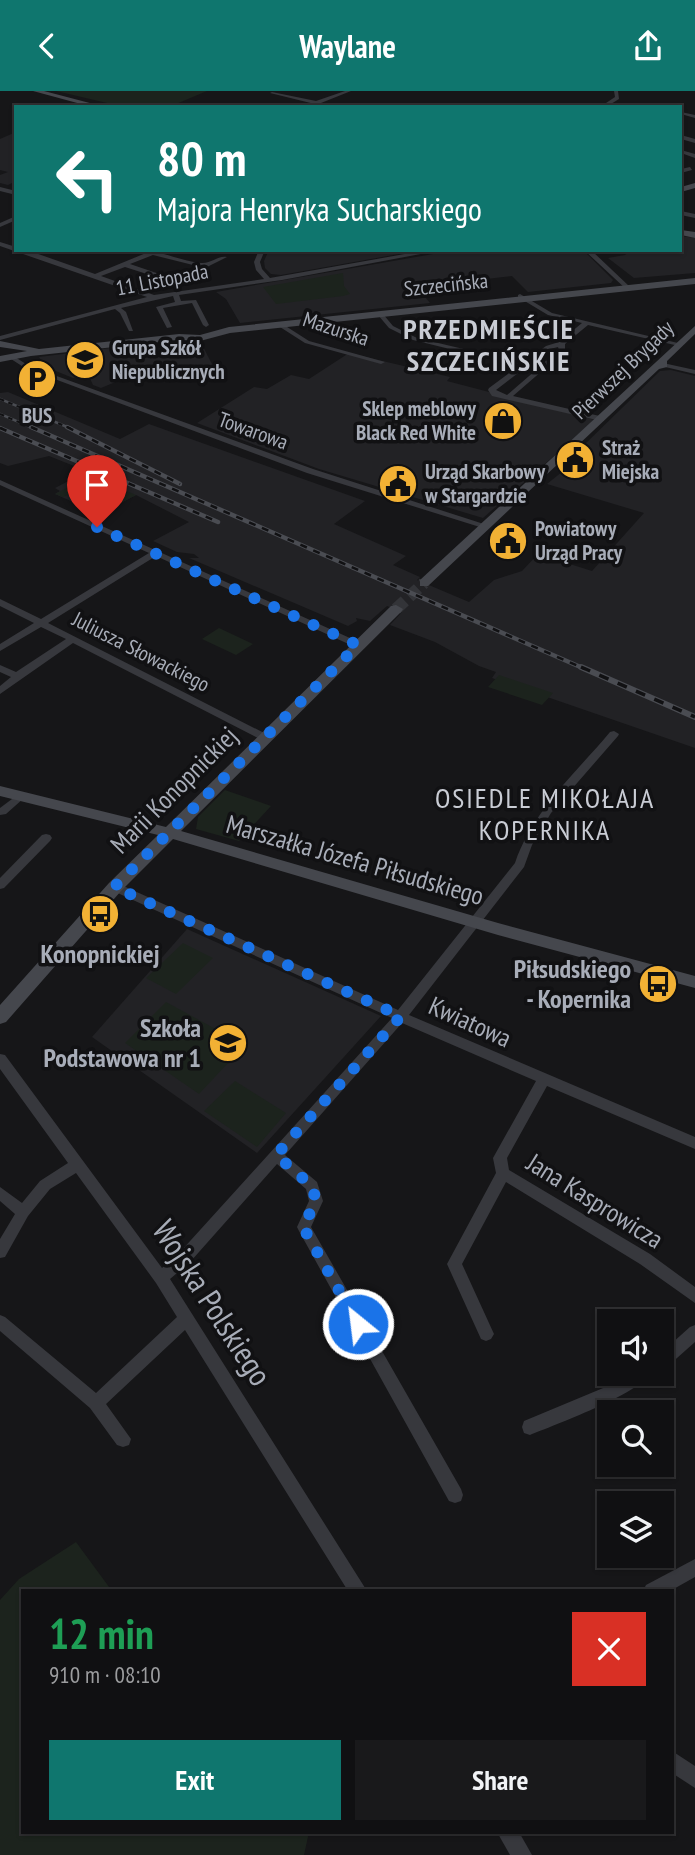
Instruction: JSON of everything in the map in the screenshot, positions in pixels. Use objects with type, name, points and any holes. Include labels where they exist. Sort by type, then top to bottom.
[{"type":"street","points":[[36,91],[94,105]]},
{"type":"street","points":[[311,105],[349,91]]},
{"type":"street","points":[[441,91],[473,97],[482,91]]},
{"type":"street","points":[[516,91],[534,94]]},
{"type":"street","points":[[605,105],[617,97],[615,91]]},
{"type":"street","points":[[272,93],[325,105]]},
{"type":"street","points":[[328,93],[338,95]]},
{"type":"street","points":[[682,113],[694,106]]},
{"type":"street","points":[[682,113],[695,117]]},
{"type":"street","points":[[683,154],[695,156]]},
{"type":"street","points":[[682,171],[690,169]]},
{"type":"street","points":[[30,252],[154,297]]},
{"type":"street","points":[[97,276],[152,252]]},
{"type":"street","points":[[158,252],[207,266],[224,257]]},
{"type":"street","points":[[260,252],[256,264],[269,280]]},
{"type":"street","points":[[403,252],[408,256]]},
{"type":"street","name":"11 Listopada","points":[[0,338],[154,297],[429,252]]},
{"type":"street","points":[[589,252],[627,286]]},
{"type":"street","points":[[126,265],[175,281]]},
{"type":"street","name":"Szczecińska","points":[[198,332],[282,326],[695,279]]},
{"type":"street","points":[[175,294],[179,303]]},
{"type":"street","points":[[523,298],[543,312],[679,344]]},
{"type":"street","name":"Szczecińska","points":[[0,359],[13,350],[64,347],[523,298]]},
{"type":"street","points":[[159,327],[169,327],[159,307],[194,301],[198,332]]},
{"type":"street","points":[[116,307],[123,311],[131,330]]},
{"type":"street","points":[[381,315],[391,327],[415,339],[541,369]]},
{"type":"street","points":[[586,323],[561,344],[548,347],[492,390],[495,394],[601,419]]},
{"type":"street","name":"Mazurska","points":[[282,326],[307,342],[382,362]]},
{"type":"street","name":"Pierwszej Brygady","points":[[424,583],[655,367],[663,365],[662,361],[695,329]]},
{"type":"street","points":[[13,350],[7,338],[17,333]]},
{"type":"street","points":[[508,397],[563,350],[561,344]]},
{"type":"street","name":"Towarowa","points":[[13,350],[27,367],[310,471],[486,526]]},
{"type":"street","points":[[663,365],[695,372]]},
{"type":"street","points":[[0,482],[358,645]]},
{"type":"street","points":[[0,648],[155,553]]},
{"type":"street","name":"Juliusza Słowackiego","points":[[0,601],[264,737]]},
{"type":"street","name":"Marii Konopnickiej","points":[[0,1017],[114,887],[396,609]]},
{"type":"street","points":[[0,691],[17,676],[73,639]]},
{"type":"street","points":[[0,668],[17,676]]},
{"type":"street","points":[[161,1277],[186,1256],[401,1016],[520,864],[525,847],[545,812],[614,734]]},
{"type":"street","name":"Marszałka Józefa Piłsudskiego","points":[[0,791],[169,833],[473,922],[695,982]]},
{"type":"street","points":[[2,812],[20,796]]},
{"type":"street","points":[[0,885],[46,838]]},
{"type":"street","name":"Kwiatowa","points":[[114,887],[401,1016],[695,1143]]},
{"type":"street","name":"Wojska Polskiego","points":[[0,1059],[161,1277],[357,1589]]},
{"type":"street","name":"Jana Kasprowicza","points":[[486,1334],[454,1264],[503,1173],[500,1158],[544,1079]]},
{"type":"street","points":[[276,1155],[312,1186],[316,1201],[303,1227],[454,1495]]},
{"type":"street","points":[[0,1252],[23,1212],[46,1185],[78,1164]]},
{"type":"street","name":"Jana Kasprowicza","points":[[503,1173],[645,1259],[695,1296]]},
{"type":"street","points":[[0,1193],[23,1212]]},
{"type":"street","points":[[96,1403],[187,1318]]},
{"type":"street","points":[[0,1322],[96,1403],[123,1439]]},
{"type":"street","points":[[674,1350],[695,1332]]},
{"type":"street","points":[[530,1427],[622,1386]]},
{"type":"street","points":[[656,1589],[695,1568]]},
{"type":"street","points":[[674,1762],[695,1778]]},
{"type":"street","points":[[508,1834],[522,1855]]},
{"type":"shaded area","points":[[56,91],[207,91],[174,105],[116,105]]},
{"type":"shaded area","points":[[14,133],[14,182],[8,185],[0,183],[0,175],[8,172],[0,170],[0,139]]},
{"type":"shaded area","points":[[682,236],[695,238],[695,273],[634,278],[608,258],[629,252],[682,252]]},
{"type":"shaded area","points":[[268,252],[399,254],[281,275],[271,274],[265,268],[264,261]]},
{"type":"shaded area","points":[[445,252],[585,252],[613,280],[611,283],[528,292],[512,276],[417,287],[430,303],[240,323],[226,299],[216,292]]},
{"type":"shaded area","points":[[343,273],[344,286],[350,294],[343,296],[276,304],[263,287]]},
{"type":"shaded area","points":[[150,343],[157,346],[160,343],[201,343],[212,364],[223,368],[207,378],[172,376],[160,381],[137,373],[101,388],[93,385],[88,374],[73,378],[36,363],[42,362],[39,357]]},
{"type":"shaded area","points":[[349,353],[450,377],[447,381],[595,420],[483,518],[319,469],[197,423],[254,387],[267,389],[291,375],[309,379]]},
{"type":"shaded area","points":[[671,370],[695,376],[695,748],[492,678],[496,672],[479,666],[435,642],[390,625],[402,612],[387,606],[370,621],[356,618],[357,621],[348,626],[189,558],[199,558],[153,541],[189,522],[136,495],[100,514],[55,494],[60,491],[55,488],[86,472],[79,468],[49,456],[8,466],[0,463],[0,393],[8,392],[120,439],[149,424],[365,501],[334,524],[406,556],[393,565],[420,577],[417,580],[469,602],[494,580],[522,571],[538,554],[592,571],[644,513],[547,484],[573,463],[587,448],[583,446],[660,371]]},
{"type":"shaded area","points":[[84,479],[110,490],[117,487],[136,495],[119,504],[115,502],[121,498],[107,492],[103,495],[79,484],[70,489],[75,492],[63,497],[55,494]]},
{"type":"shaded area","points":[[219,628],[253,644],[236,655],[202,639]]},
{"type":"shaded area","points":[[499,675],[553,693],[542,705],[488,687]]},
{"type":"shaded area","points":[[225,790],[271,806],[239,841],[196,829],[198,817]]},
{"type":"shaded area","name":"Szkoła Podstawowa nr 1","points":[[187,929],[381,1016],[257,1153],[92,1037]]},
{"type":"shaded area","points":[[183,943],[213,958],[176,994],[146,978]]},
{"type":"shaded area","points":[[166,1002],[245,1045],[199,1094],[125,1043]]},
{"type":"shaded area","points":[[235,1081],[286,1113],[257,1147],[204,1111]]},
{"type":"shaded area","points":[[76,1542],[111,1589],[21,1589],[21,1834],[309,1834],[304,1855],[0,1855],[0,1600],[19,1579]]},
{"type":"tunnel","points":[[396,609],[424,583]]},
{"type":"railway","points":[[0,399],[72,429]]},
{"type":"railway","points":[[0,414],[35,429]]},
{"type":"railway","points":[[31,427],[585,669]]},
{"type":"railway","points":[[67,427],[180,484]]},
{"type":"railway","points":[[3,429],[0,428],[218,522]]},
{"type":"railway","points":[[581,667],[695,717]]},
{"type":"place","name":"Grupa Szkół Niepublicznych","points":[[85,360]]},
{"type":"place","name":"BUS","points":[[37,379]]},
{"type":"place","name":"Sklep meblowy Black Red White","points":[[503,421]]},
{"type":"place","name":"Straż Miejska","points":[[575,460]]},
{"type":"place","name":"Urząd Skarbowy w Stargardzie","points":[[398,484]]},
{"type":"place","name":"Powiatowy Urząd Pracy","points":[[508,541]]},
{"type":"place","name":"Konopnickiej","points":[[100,914]]},
{"type":"place","name":"Piłsudskiego - Kopernika","points":[[658,984]]},
{"type":"place","name":"Szkoła Podstawowa nr 1","points":[[228,1043]]},
{"type":"district","name":"PRZEDMIEŚCIE SZCZECIŃSKIE","points":[[489,345]]},
{"type":"district","name":"OSIEDLE MIKOŁAJA KOPERNIKA","points":[[545,814]]},
{"type":"route","points":[[97,527],[358,645],[114,887],[401,1016],[276,1155],[312,1186],[316,1201],[303,1227],[358,1324]]}]
